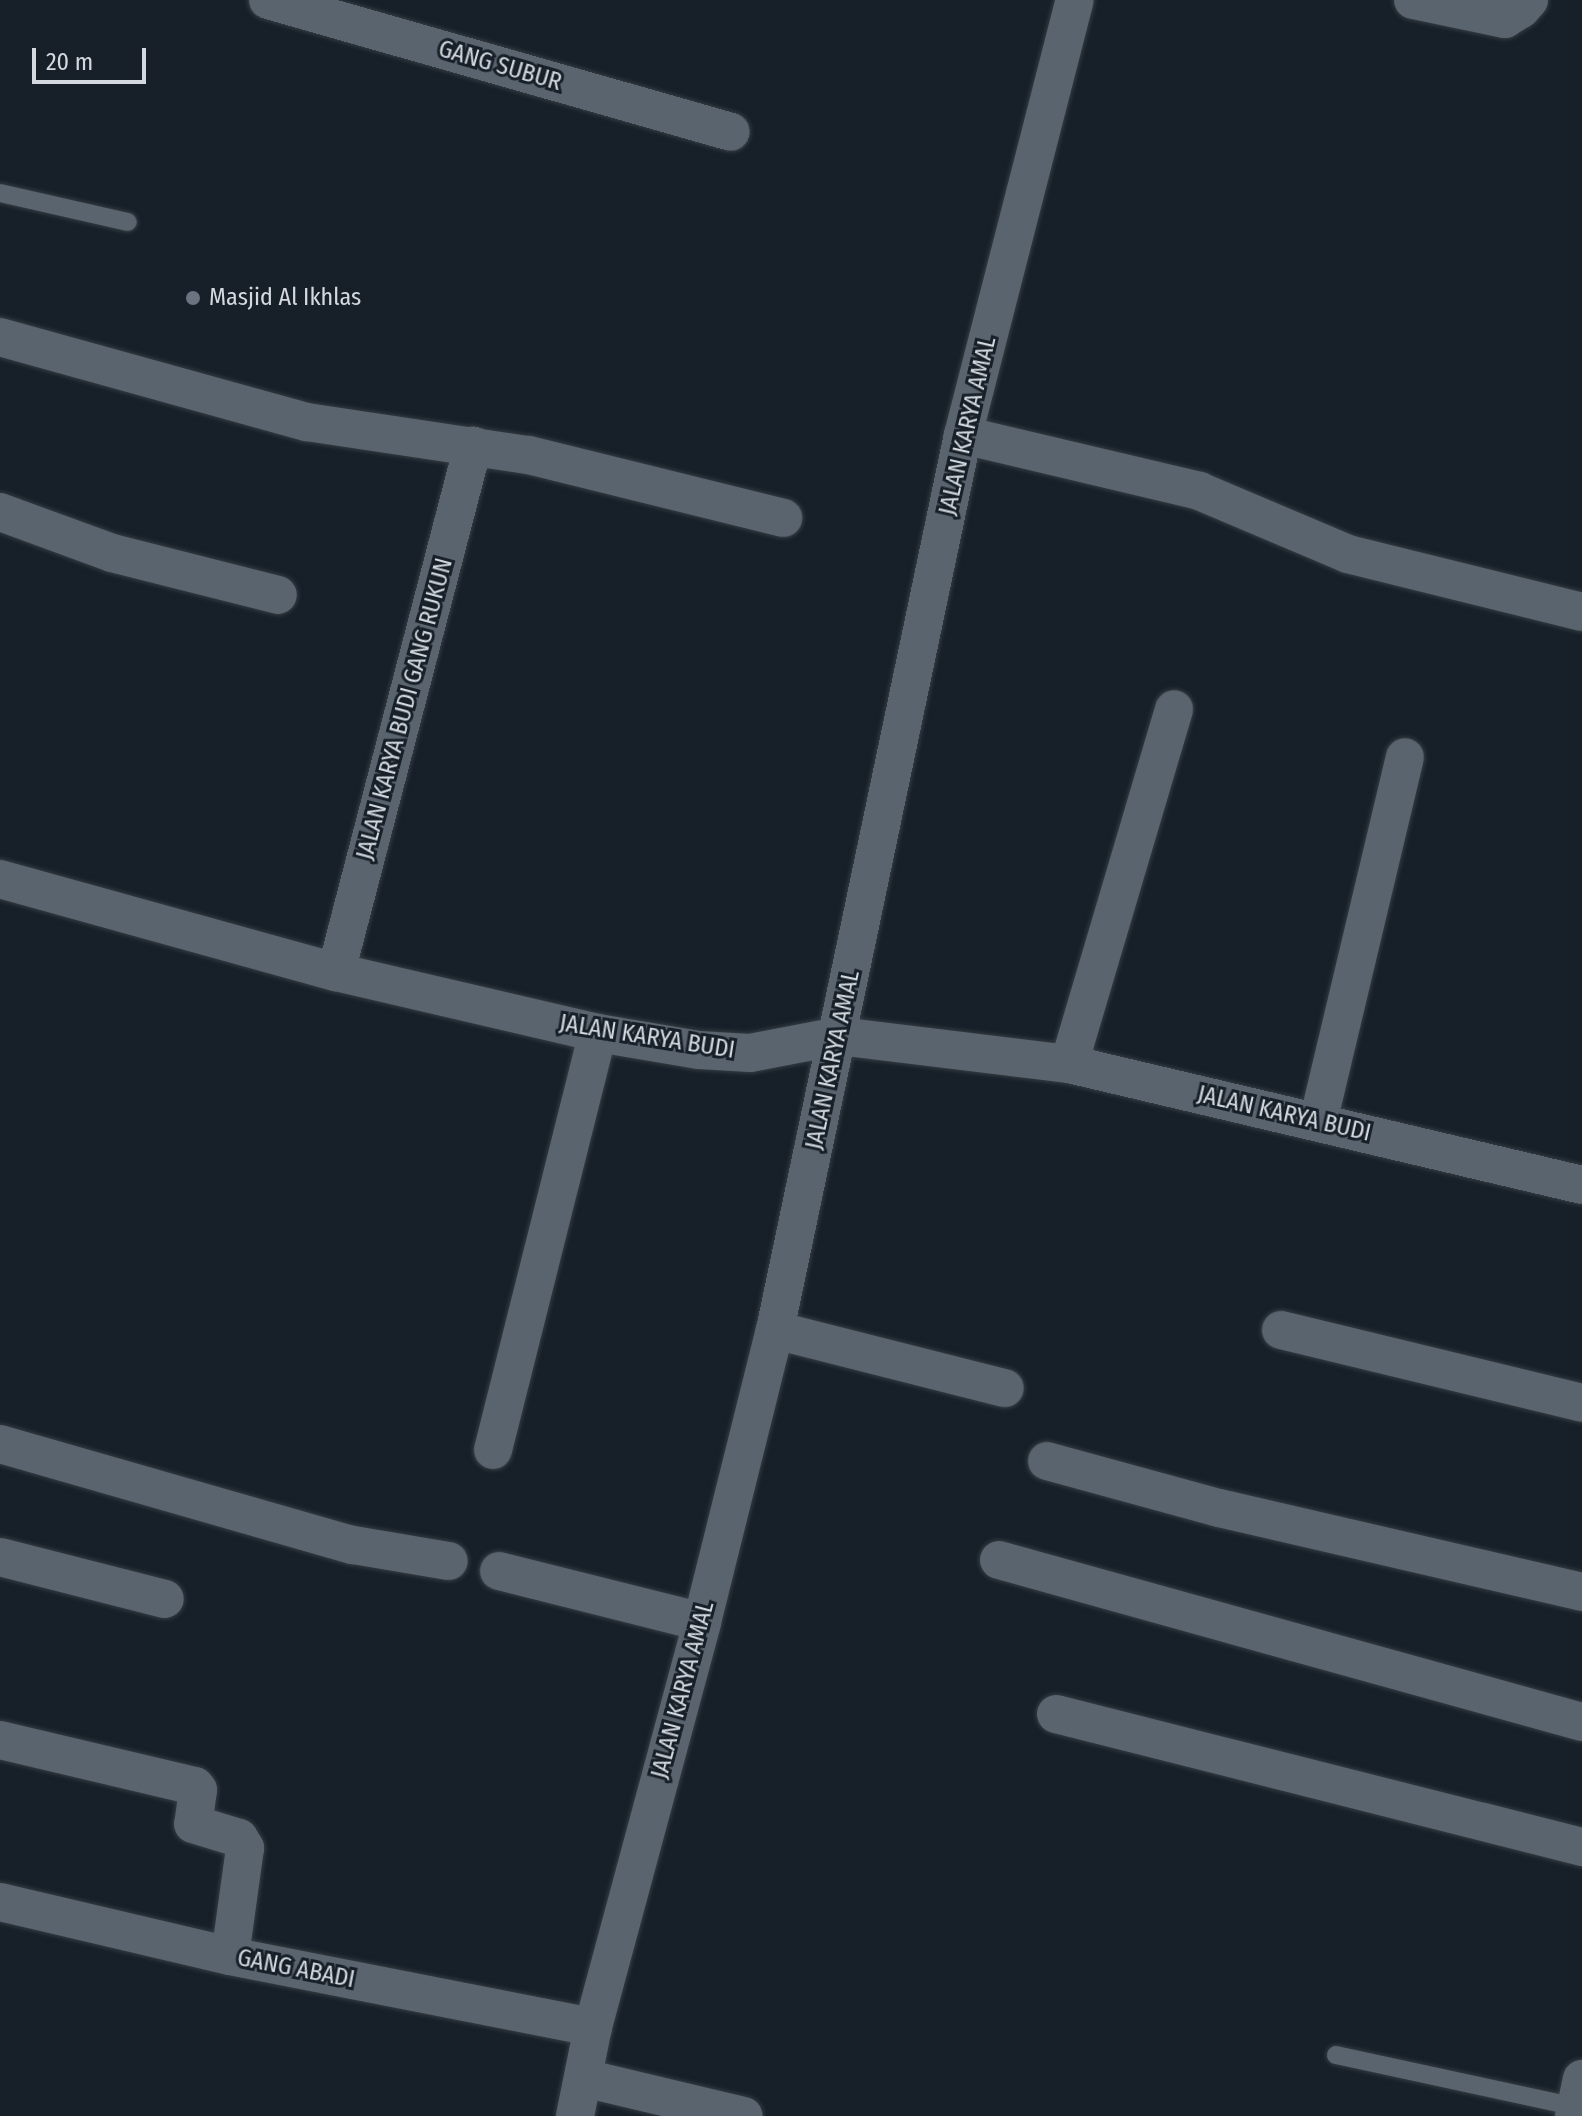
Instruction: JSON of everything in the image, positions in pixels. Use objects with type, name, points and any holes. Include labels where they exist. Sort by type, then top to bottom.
[{"type":"street","name":"GANG SUBUR","points":[[268,0],[731,132]]},
{"type":"street","name":"JALAN KARYA AMAL","points":[[575,2116],[593,2027],[702,1622],[775,1330],[963,435],[1075,0]]},
{"type":"street","points":[[1413,0],[1505,19],[1529,0]]},
{"type":"street","points":[[0,337],[307,422],[529,455],[783,518]]},
{"type":"street","points":[[963,435],[1199,491],[1348,554],[1582,612]]},
{"type":"street","name":"JALAN KARYA BUDI GANG RUKUN","points":[[336,972],[473,446]]},
{"type":"street","points":[[0,512],[112,553],[278,595]]},
{"type":"street","points":[[1069,1064],[1174,709]]},
{"type":"street","points":[[1318,1122],[1405,757]]},
{"type":"street","name":"JALAN KARYA BUDI","points":[[0,879],[336,972],[598,1033],[699,1050],[750,1053],[838,1036],[1069,1064],[1582,1185]]},
{"type":"street","points":[[493,1450],[598,1033]]},
{"type":"street","points":[[775,1330],[1005,1388]]},
{"type":"street","points":[[1281,1330],[1582,1403]]},
{"type":"street","points":[[0,1444],[353,1545],[449,1561]]},
{"type":"street","points":[[1047,1461],[1219,1508],[1582,1592]]},
{"type":"street","points":[[0,1557],[165,1599]]},
{"type":"street","points":[[999,1560],[1582,1722]]},
{"type":"street","points":[[499,1571],[702,1622]]},
{"type":"street","points":[[1056,1714],[1582,1847]]},
{"type":"street","points":[[0,1740],[195,1786],[198,1790],[193,1824],[239,1838],[245,1848],[230,1956]]},
{"type":"street","name":"GANG ABADI","points":[[0,1902],[230,1956],[593,2027]]},
{"type":"street","points":[[584,2078],[744,2116]]},
{"type":"lane","points":[[0,193],[128,222]]},
{"type":"lane","points":[[1336,2055],[1577,2100]]},
{"type":"place","name":"Masjid Al Ikhlas","points":[[193,298]]}]
